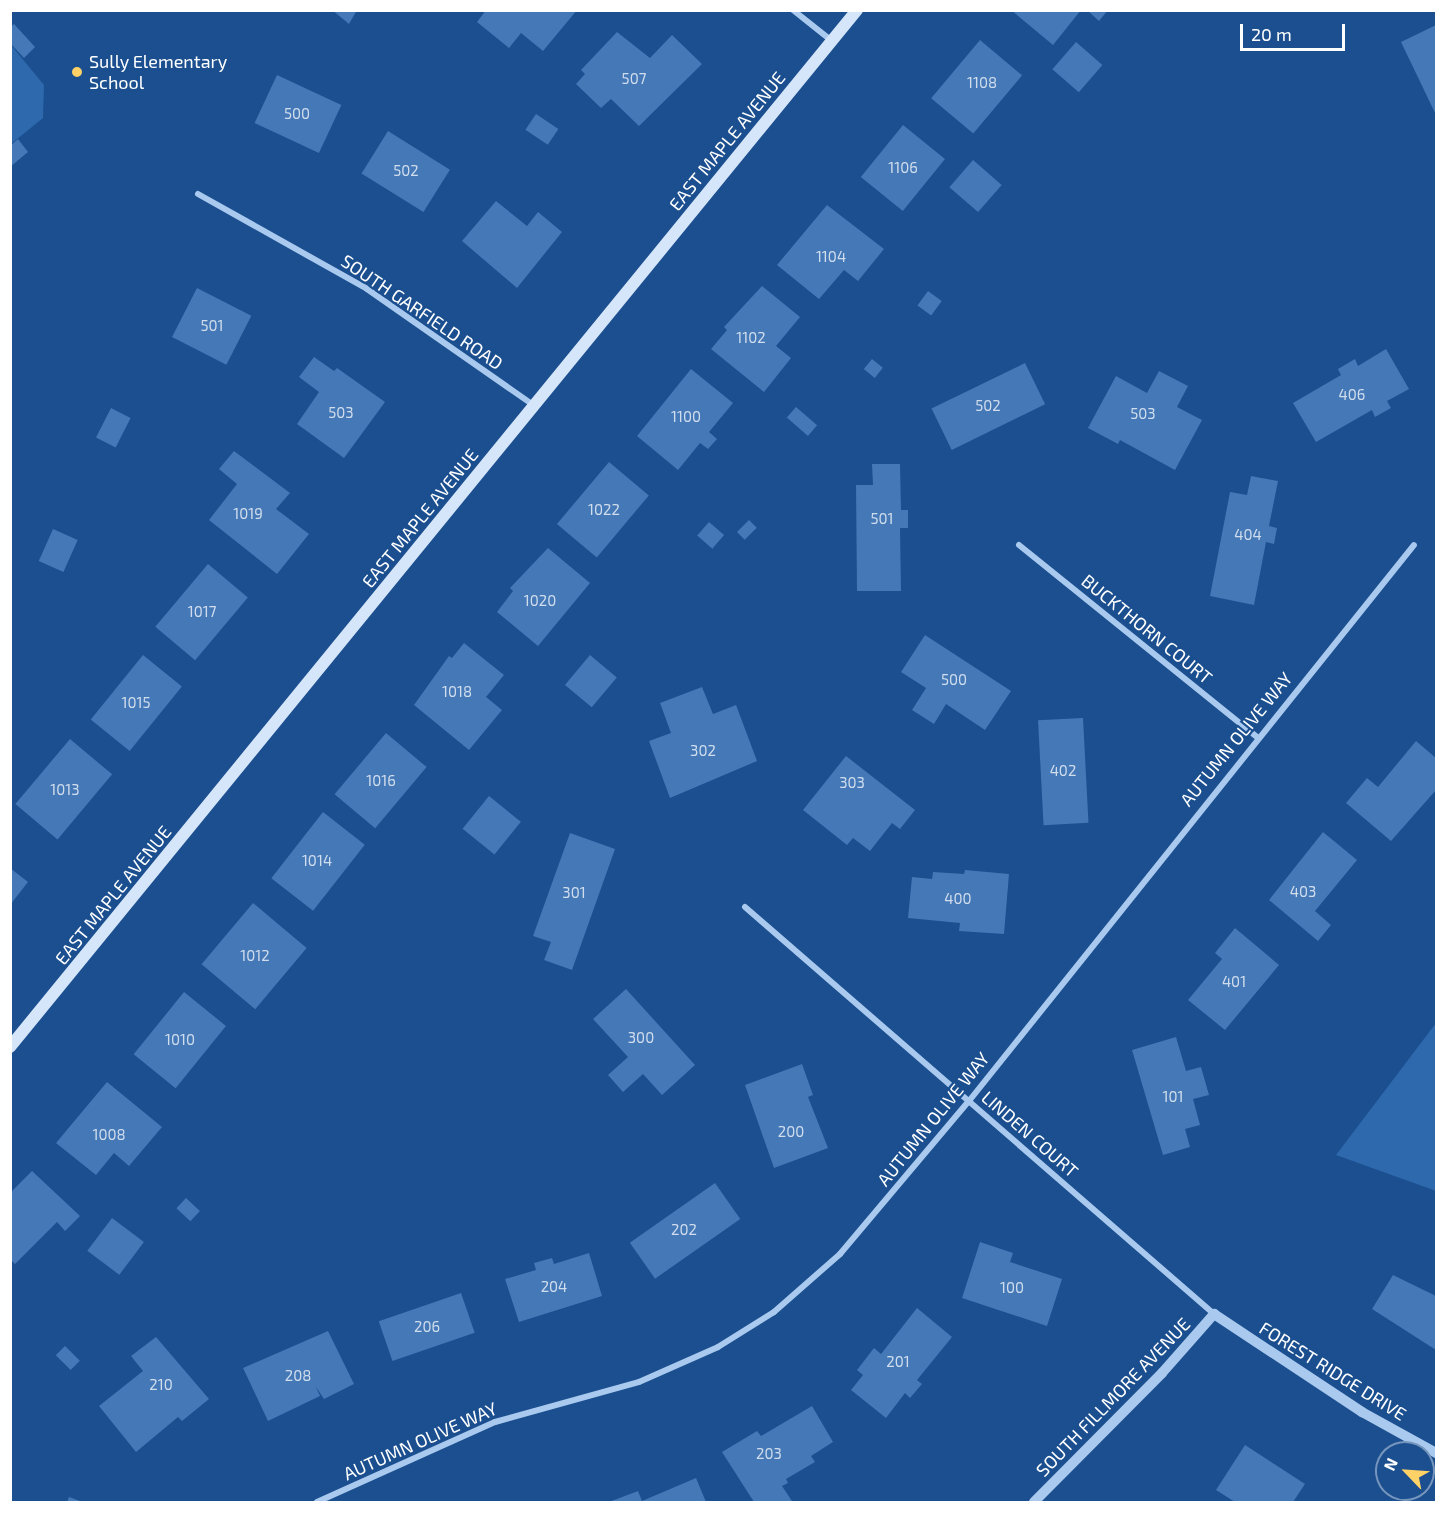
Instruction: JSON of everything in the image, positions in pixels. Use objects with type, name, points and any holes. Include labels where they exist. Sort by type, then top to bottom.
[{"type":"main road","name":"EAST MAPLE AVENUE","points":[[10,1047],[857,10]]},
{"type":"street","points":[[793,10],[832,41]]},
{"type":"street","name":"SOUTH GARFIELD ROAD","points":[[198,194],[367,289],[533,405]]},
{"type":"street","name":"BUCKTHORN COURT","points":[[1019,544],[1257,737]]},
{"type":"street","name":"AUTUMN OLIVE WAY","points":[[317,1503],[495,1422],[639,1382],[718,1347],[774,1311],[840,1254],[969,1101],[1257,737],[1414,545]]},
{"type":"street","name":"LINDEN COURT","points":[[745,907],[1214,1314]]},
{"type":"street","name":"FOREST RIDGE DRIVE","points":[[1214,1314],[1362,1412],[1437,1453]]},
{"type":"street","name":"SOUTH FILLMORE AVENUE","points":[[1034,1503],[1155,1381],[1214,1314]]},
{"type":"shaded area","points":[[11,45],[44,85],[43,118],[11,144]]},
{"type":"shaded area","points":[[1436,1023],[1436,1191],[1336,1155]]},
{"type":"building","points":[[332,10],[357,10],[349,24]]},
{"type":"building","points":[[486,10],[577,10],[543,51],[521,33],[509,48],[477,22]]},
{"type":"building","points":[[1011,10],[1081,10],[1053,45]]},
{"type":"building","points":[[1087,10],[1108,10],[1099,21]]},
{"type":"building","points":[[14,24],[35,47],[24,58],[10,43],[10,27]]},
{"type":"building","points":[[1436,25],[1436,115],[1401,42]]},
{"type":"building","points":[[617,32],[650,58],[672,35],[702,64],[639,126],[611,99],[601,108],[576,84],[585,74],[581,70]]},
{"type":"building","points":[[980,40],[1022,75],[973,134],[931,98]]},
{"type":"building","points":[[1076,42],[1102,65],[1079,92],[1052,69]]},
{"type":"building","points":[[277,75],[341,105],[319,153],[255,123]]},
{"type":"building","points":[[536,114],[558,129],[548,145],[525,130]]},
{"type":"building","points":[[903,125],[945,159],[903,211],[861,177]]},
{"type":"building","points":[[388,131],[450,170],[423,212],[362,173]]},
{"type":"building","points":[[18,139],[28,152],[10,167],[10,146]]},
{"type":"building","points":[[973,160],[1002,185],[978,212],[949,187]]},
{"type":"building","points":[[496,201],[527,226],[538,212],[562,232],[517,288],[462,241]]},
{"type":"building","points":[[827,205],[884,249],[858,281],[844,270],[819,299],[777,265]]},
{"type":"building","points":[[762,286],[800,317],[776,346],[791,358],[764,392],[711,349],[727,330],[724,327]]},
{"type":"building","points":[[197,288],[251,316],[226,365],[172,337]]},
{"type":"building","points":[[928,291],[942,301],[931,316],[917,306]]},
{"type":"building","points":[[1386,349],[1409,389],[1387,401],[1391,408],[1375,417],[1372,410],[1316,442],[1293,403],[1341,375],[1338,369],[1355,359],[1358,366]]},
{"type":"building","points":[[314,357],[334,371],[337,368],[385,402],[344,458],[297,424],[319,392],[299,377]]},
{"type":"building","points":[[872,359],[883,368],[875,378],[864,369]]},
{"type":"building","points":[[1025,363],[1045,404],[952,450],[932,409]]},
{"type":"building","points":[[691,369],[733,403],[709,432],[717,439],[708,449],[700,443],[678,470],[637,436]]},
{"type":"building","points":[[1159,371],[1188,386],[1177,407],[1202,420],[1175,470],[1120,440],[1118,444],[1088,428],[1116,376],[1147,393]]},
{"type":"building","points":[[796,407],[817,425],[808,436],[787,418]]},
{"type":"building","points":[[111,408],[131,418],[116,447],[96,437]]},
{"type":"building","points":[[234,451],[290,493],[276,509],[309,534],[277,574],[209,520],[237,484],[219,469]]},
{"type":"building","points":[[609,462],[649,495],[597,557],[557,524]]},
{"type":"building","points":[[872,464],[900,464],[901,510],[908,510],[908,528],[900,528],[901,591],[857,591],[856,485],[873,485]]},
{"type":"building","points":[[1251,476],[1278,481],[1269,526],[1277,528],[1274,544],[1266,542],[1254,605],[1210,596],[1230,492],[1247,495]]},
{"type":"building","points":[[749,520],[757,528],[745,540],[737,532]]},
{"type":"building","points":[[709,522],[724,535],[712,549],[697,536]]},
{"type":"building","points":[[53,529],[78,540],[63,572],[39,561]]},
{"type":"building","points":[[548,548],[590,583],[538,646],[497,612],[513,591],[510,588]]},
{"type":"building","points":[[208,564],[248,597],[195,660],[155,627]]},
{"type":"building","points":[[925,635],[1011,691],[985,730],[946,704],[934,724],[912,710],[926,688],[901,672]]},
{"type":"building","points":[[464,643],[504,675],[486,697],[502,710],[469,750],[414,705],[449,656],[452,658]]},
{"type":"building","points":[[143,655],[182,686],[130,751],[91,720]]},
{"type":"building","points":[[590,655],[617,677],[592,707],[565,685]]},
{"type":"building","points":[[702,687],[713,714],[736,705],[757,761],[670,798],[649,741],[671,733],[660,703]]},
{"type":"building","points":[[1083,718],[1088,823],[1044,825],[1038,720]]},
{"type":"building","points":[[386,733],[427,767],[375,828],[335,794]]},
{"type":"building","points":[[70,739],[112,774],[57,839],[15,804]]},
{"type":"building","points":[[1416,741],[1436,758],[1436,790],[1391,841],[1346,803],[1367,778],[1378,787]]},
{"type":"building","points":[[846,756],[915,810],[900,829],[892,823],[870,851],[853,838],[847,845],[803,810]]},
{"type":"building","points":[[489,796],[521,822],[494,854],[463,829]]},
{"type":"building","points":[[323,812],[365,845],[313,911],[271,878]]},
{"type":"building","points":[[1323,832],[1357,860],[1315,911],[1331,925],[1318,941],[1269,900]]},
{"type":"building","points":[[570,833],[615,849],[572,970],[544,960],[551,942],[533,936]]},
{"type":"building","points":[[10,868],[28,882],[10,905]]},
{"type":"building","points":[[965,870],[1009,874],[1004,934],[959,931],[960,923],[908,918],[912,877],[932,879],[933,872],[964,874]]},
{"type":"building","points":[[253,903],[307,948],[255,1009],[202,964]]},
{"type":"building","points":[[1235,928],[1279,965],[1225,1030],[1188,1000],[1222,959],[1215,953]]},
{"type":"building","points":[[626,989],[695,1065],[662,1095],[643,1074],[623,1092],[608,1075],[628,1057],[593,1019]]},
{"type":"building","points":[[184,992],[226,1026],[176,1088],[134,1054]]},
{"type":"building","points":[[1176,1037],[1186,1071],[1201,1067],[1209,1095],[1193,1099],[1200,1125],[1185,1129],[1190,1147],[1163,1155],[1132,1050]]},
{"type":"building","points":[[802,1064],[813,1095],[808,1097],[828,1148],[774,1168],[745,1085]]},
{"type":"building","points":[[107,1082],[162,1127],[129,1166],[114,1153],[96,1175],[56,1143]]},
{"type":"building","points":[[32,1171],[80,1216],[65,1231],[57,1222],[15,1264],[10,1259],[10,1193]]},
{"type":"building","points":[[715,1183],[740,1219],[655,1279],[630,1243]]},
{"type":"building","points":[[186,1198],[200,1211],[190,1221],[176,1208]]},
{"type":"building","points":[[112,1218],[144,1242],[119,1275],[87,1251]]},
{"type":"building","points":[[980,1242],[1013,1253],[1010,1262],[1062,1279],[1047,1326],[962,1298]]},
{"type":"building","points":[[589,1253],[602,1296],[519,1322],[505,1279],[536,1270],[534,1263],[552,1258],[554,1264]]},
{"type":"building","points":[[1393,1275],[1436,1296],[1436,1350],[1372,1309]]},
{"type":"building","points":[[461,1293],[475,1333],[392,1361],[379,1321]]},
{"type":"building","points":[[917,1308],[952,1337],[917,1380],[922,1384],[910,1398],[905,1393],[886,1418],[851,1390],[863,1375],[857,1370],[874,1348],[881,1354]]},
{"type":"building","points":[[328,1331],[354,1384],[324,1399],[316,1387],[320,1396],[268,1421],[243,1368]]},
{"type":"building","points":[[156,1337],[209,1399],[182,1421],[178,1417],[136,1452],[99,1406],[143,1371],[131,1356]]},
{"type":"building","points":[[65,1346],[80,1361],[71,1370],[56,1355]]},
{"type":"building","points":[[812,1406],[833,1442],[811,1456],[815,1462],[786,1479],[788,1483],[782,1486],[792,1501],[754,1502],[722,1452],[757,1431],[761,1436]]},
{"type":"building","points":[[1245,1445],[1305,1484],[1293,1502],[1235,1502],[1216,1490]]},
{"type":"building","points":[[696,1478],[706,1502],[609,1502],[638,1491],[642,1501]]},
{"type":"building","points":[[69,1497],[83,1502],[67,1502]]},
{"type":"place","name":"Sully Elementary School","points":[[77,72]]}]
